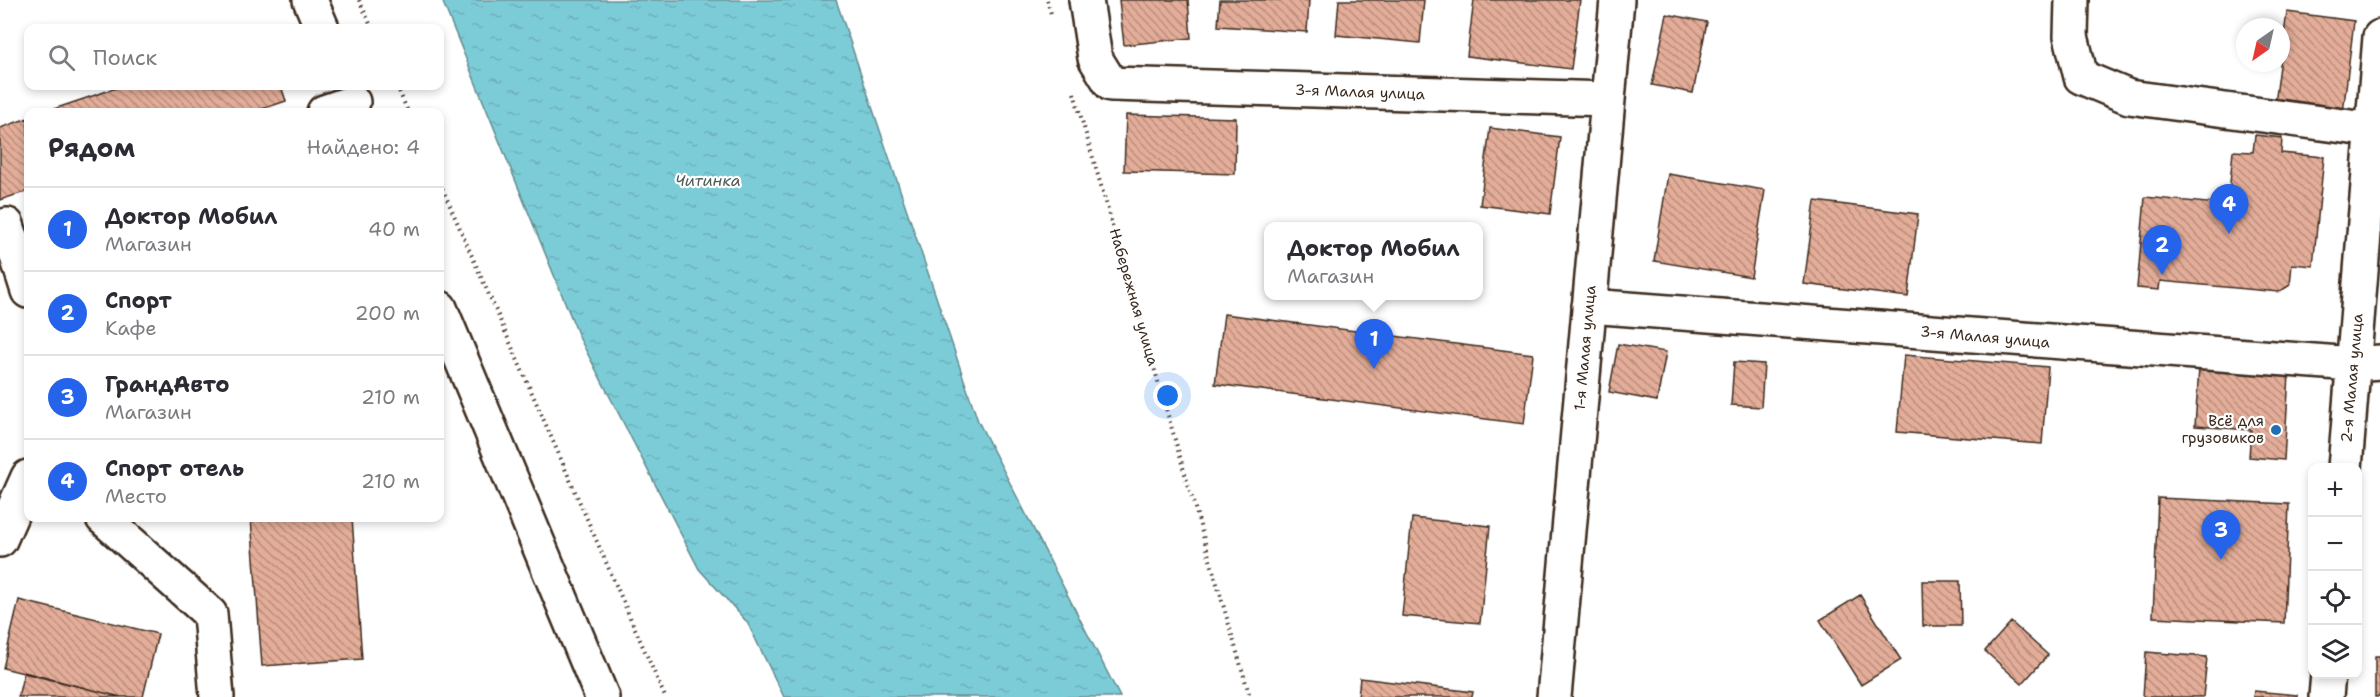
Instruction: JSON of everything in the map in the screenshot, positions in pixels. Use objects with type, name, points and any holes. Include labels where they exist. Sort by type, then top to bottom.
[{"type":"street","points":[[310,0],[320,24]]},
{"type":"street","name":"3-я Малая улица","points":[[1086,0],[1095,58],[1111,84],[1608,99]]},
{"type":"street","name":"1-я Малая улица","points":[[1554,697],[1617,0]]},
{"type":"street","points":[[2072,0],[2071,36],[2080,77],[2129,97],[2373,130]]},
{"type":"street","name":"2-я Малая улица","points":[[2346,463],[2366,363],[2373,130],[2380,37]]},
{"type":"street","points":[[12,223],[24,274]]},
{"type":"street","name":"3-я Малая улица","points":[[1589,306],[2366,363]]},
{"type":"street","points":[[444,318],[602,697]]},
{"type":"street","points":[[0,476],[24,472]]},
{"type":"street","points":[[0,540],[24,486]]},
{"type":"street","points":[[107,522],[210,614],[218,697]]},
{"type":"street","points":[[2326,697],[2328,679]]},
{"type":"path","points":[[359,0],[370,24]]},
{"type":"path","points":[[1047,0],[1054,23]]},
{"type":"path","points":[[399,90],[406,108]]},
{"type":"path","name":"Набережная улица","points":[[1074,91],[1250,697]]},
{"type":"path","points":[[444,192],[665,697]]},
{"type":"water","name":"Читинка","points":[[442,0],[836,0],[978,421],[1120,697],[784,697],[747,622],[699,569],[580,339]]},
{"type":"building","points":[[1119,0],[1188,0],[1191,38],[1124,45]]},
{"type":"building","points":[[1220,0],[1309,0],[1307,32],[1218,26]]},
{"type":"building","points":[[1339,0],[1424,0],[1420,43],[1336,35]]},
{"type":"building","points":[[1474,0],[1580,0],[1571,69],[1467,56]]},
{"type":"building","points":[[2287,12],[2354,21],[2343,113],[2275,104],[2279,72],[2290,72],[2290,18],[2286,18]]},
{"type":"building","points":[[1667,14],[1707,22],[1693,93],[1652,85]]},
{"type":"building","points":[[110,90],[282,90],[286,101],[265,108],[57,108]]},
{"type":"building","points":[[1126,115],[1236,118],[1235,174],[1124,171]]},
{"type":"building","points":[[24,119],[24,192],[0,200],[0,128]]},
{"type":"building","points":[[1490,128],[1560,137],[1550,214],[1480,205]]},
{"type":"building","points":[[2255,135],[2282,138],[2281,153],[2324,157],[2313,266],[2292,264],[2290,285],[2279,292],[2160,281],[2159,290],[2137,288],[2145,197],[2228,205],[2233,151],[2253,152]]},
{"type":"building","points":[[1668,174],[1765,190],[1751,277],[1654,261]]},
{"type":"building","points":[[1815,201],[1918,214],[1908,297],[1804,284]]},
{"type":"building","points":[[1224,314],[1533,354],[1524,424],[1215,384]]},
{"type":"building","points":[[1618,344],[1666,352],[1657,401],[1609,392]]},
{"type":"building","points":[[1904,355],[2048,367],[2042,444],[1897,432]]},
{"type":"building","points":[[1734,362],[1764,364],[1761,407],[1731,405]]},
{"type":"building","points":[[2199,368],[2289,374],[2284,460],[2249,457],[2251,430],[2195,426]]},
{"type":"building","points":[[2158,498],[2289,504],[2284,623],[2153,617]]},
{"type":"building","points":[[1412,518],[1490,526],[1480,623],[1402,616]]},
{"type":"building","points":[[251,522],[352,522],[362,659],[262,666]]},
{"type":"building","points":[[1922,581],[1960,581],[1961,626],[1923,626]]},
{"type":"building","points":[[1860,595],[1901,660],[1861,685],[1820,620]]},
{"type":"building","points":[[19,600],[158,634],[143,697],[121,697],[3,668]]},
{"type":"building","points":[[2011,622],[2048,655],[2022,684],[1985,651]]},
{"type":"building","points":[[2146,652],[2207,657],[2203,697],[2143,697]]},
{"type":"building","points":[[2375,656],[2380,656],[2380,697],[2375,697]]},
{"type":"building","points":[[24,672],[120,697],[18,697]]},
{"type":"building","points":[[1360,678],[1473,692],[1472,697],[1358,697]]},
{"type":"building","points":[[2254,691],[2297,695],[2297,697],[2253,697]]},
{"type":"place","name":"Спорт отель","points":[[2229,234]]},
{"type":"place","name":"Спорт","points":[[2162,275]]},
{"type":"place","name":"Доктор Мобил","points":[[1374,369]]},
{"type":"place","name":"Всё для грузовиков","points":[[2276,430]]},
{"type":"place","name":"ГрандАвто","points":[[2221,560]]}]
